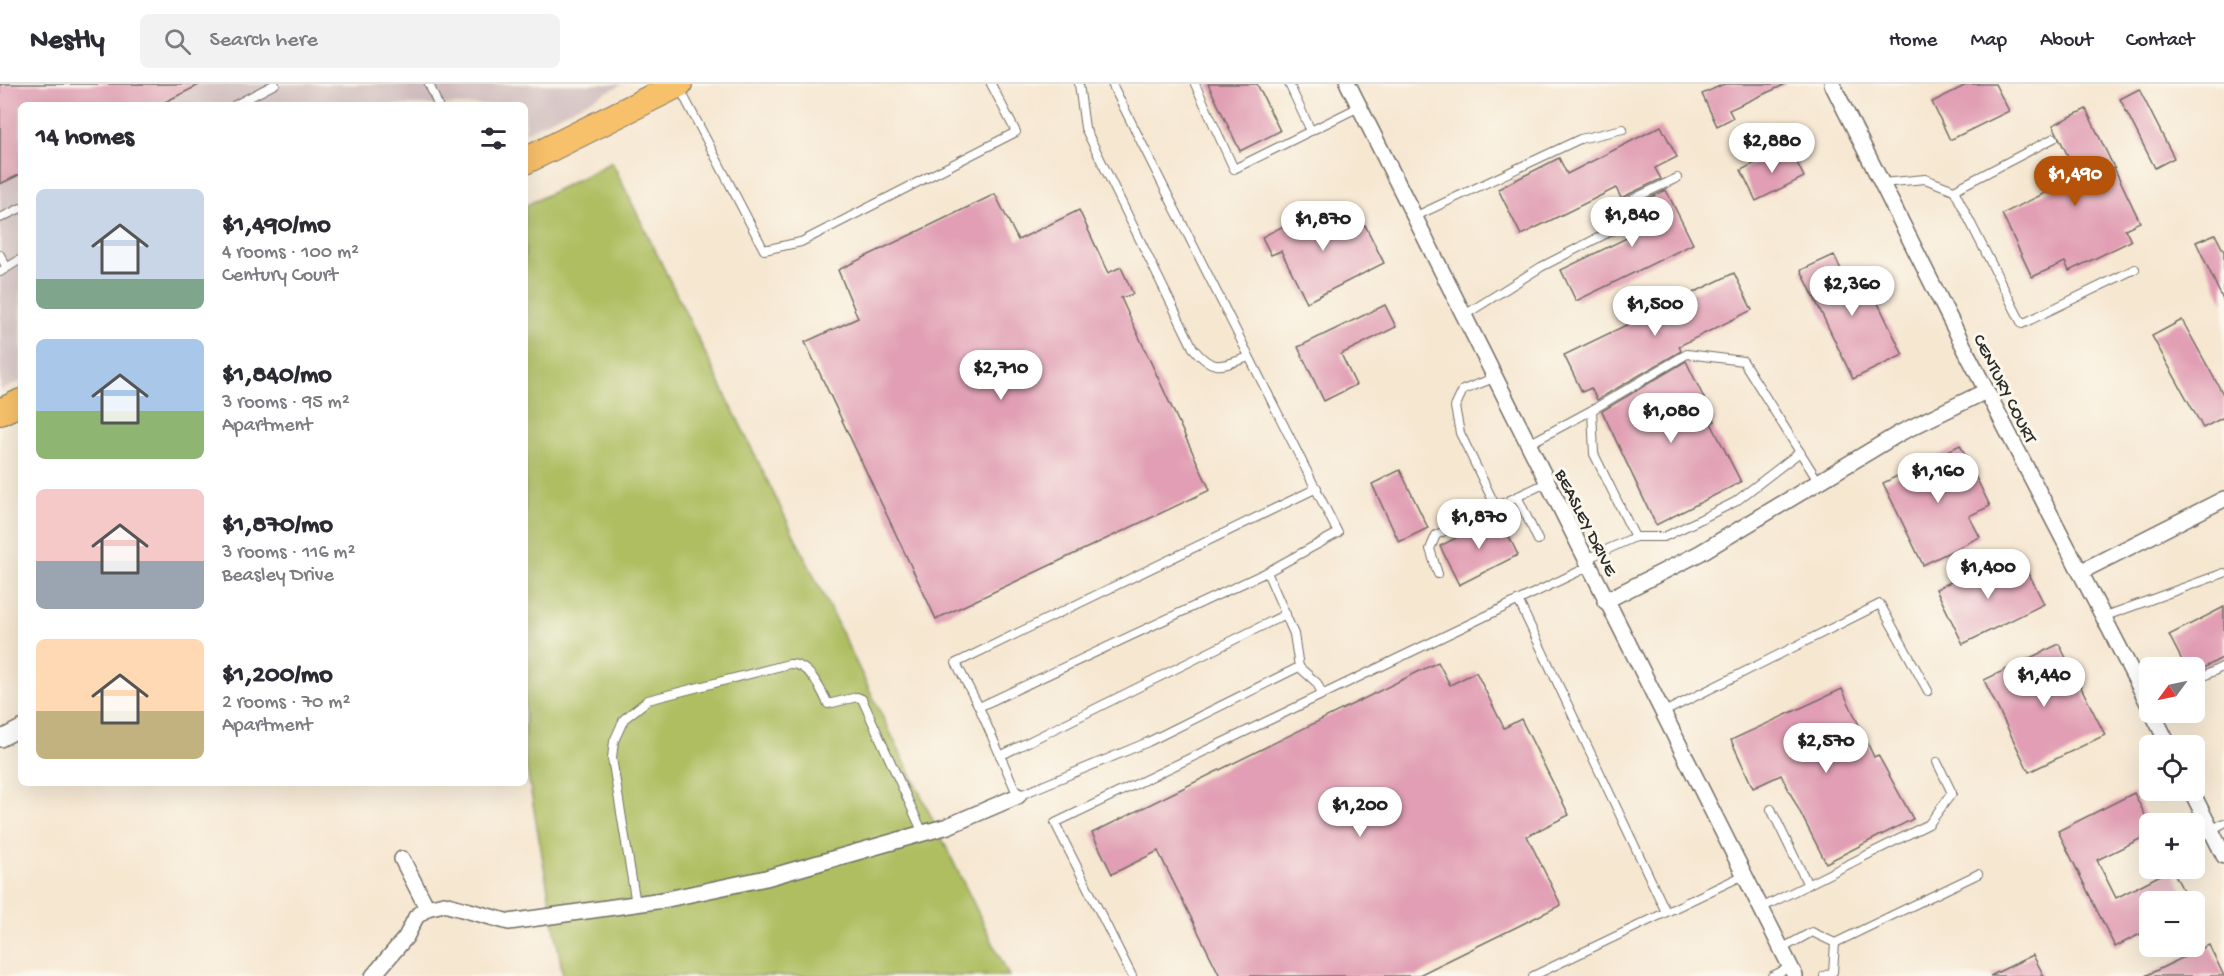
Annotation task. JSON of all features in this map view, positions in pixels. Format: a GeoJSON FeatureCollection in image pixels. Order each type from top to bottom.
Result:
{"type":"FeatureCollection","features":[{"type":"Feature","properties":{"kind":"main road"},"geometry":{"type":"LineString","coordinates":[[528,159],[678,84]]}},
{"type":"Feature","properties":{"kind":"main road"},"geometry":{"type":"LineString","coordinates":[[0,412],[18,403]]}},
{"type":"Feature","properties":{"kind":"street","name":"BEASLEY DRIVE"},"geometry":{"type":"LineString","coordinates":[[1347,84],[1793,972]]}},
{"type":"Feature","properties":{"kind":"street","name":"CENTURY COURT"},"geometry":{"type":"LineString","coordinates":[[1832,84],[1986,391],[2139,686]]}},
{"type":"Feature","properties":{"kind":"street"},"geometry":{"type":"LineString","coordinates":[[1605,601],[1700,553],[1900,433],[1986,391]]}},
{"type":"Feature","properties":{"kind":"street"},"geometry":{"type":"LineString","coordinates":[[2080,572],[2224,499]]}},
{"type":"Feature","properties":{"kind":"street"},"geometry":{"type":"LineString","coordinates":[[0,739],[18,730]]}},
{"type":"Feature","properties":{"kind":"street"},"geometry":{"type":"LineString","coordinates":[[373,976],[406,937],[416,917],[427,908],[444,904],[509,922],[636,904],[766,878],[948,826],[1018,796]]}},
{"type":"Feature","properties":{"kind":"street"},"geometry":{"type":"LineString","coordinates":[[2199,801],[2218,826],[2224,855]]}},
{"type":"Feature","properties":{"kind":"street"},"geometry":{"type":"LineString","coordinates":[[402,860],[427,908]]}},
{"type":"Feature","properties":{"kind":"lane"},"geometry":{"type":"LineString","coordinates":[[242,102],[275,84]]}},
{"type":"Feature","properties":{"kind":"lane"},"geometry":{"type":"LineString","coordinates":[[429,84],[437,102]]}},
{"type":"Feature","properties":{"kind":"lane"},"geometry":{"type":"LineString","coordinates":[[678,84],[764,250],[801,242],[1016,132],[991,84]]}},
{"type":"Feature","properties":{"kind":"lane"},"geometry":{"type":"LineString","coordinates":[[1080,84],[1085,128],[1193,348],[1204,362],[1218,367],[1249,357]]}},
{"type":"Feature","properties":{"kind":"lane"},"geometry":{"type":"LineString","coordinates":[[979,707],[1267,572],[1338,533],[1112,84]]}},
{"type":"Feature","properties":{"kind":"lane"},"geometry":{"type":"LineString","coordinates":[[1195,84],[1234,169],[1359,107]]}},
{"type":"Feature","properties":{"kind":"lane"},"geometry":{"type":"LineString","coordinates":[[1289,84],[1311,131]]}},
{"type":"Feature","properties":{"kind":"lane"},"geometry":{"type":"LineString","coordinates":[[1414,217],[1580,140],[1623,129]]}},
{"type":"Feature","properties":{"kind":"lane"},"geometry":{"type":"LineString","coordinates":[[1954,190],[2054,138]]}},
{"type":"Feature","properties":{"kind":"lane"},"geometry":{"type":"LineString","coordinates":[[1463,316],[1541,267],[1623,225],[1614,208],[1677,178]]}},
{"type":"Feature","properties":{"kind":"lane"},"geometry":{"type":"LineString","coordinates":[[1880,183],[1925,179],[1954,190],[2022,324],[2135,268]]}},
{"type":"Feature","properties":{"kind":"lane"},"geometry":{"type":"LineString","coordinates":[[0,218],[18,209]]}},
{"type":"Feature","properties":{"kind":"lane"},"geometry":{"type":"LineString","coordinates":[[0,255],[3,269],[18,261]]}},
{"type":"Feature","properties":{"kind":"lane"},"geometry":{"type":"LineString","coordinates":[[1527,445],[1687,354],[1743,361],[1818,481]]}},
{"type":"Feature","properties":{"kind":"lane"},"geometry":{"type":"LineString","coordinates":[[1494,378],[1463,390],[1455,407],[1460,433],[1496,507]]}},
{"type":"Feature","properties":{"kind":"lane"},"geometry":{"type":"LineString","coordinates":[[1592,410],[1594,454],[1635,537]]}},
{"type":"Feature","properties":{"kind":"lane"},"geometry":{"type":"LineString","coordinates":[[1132,976],[1055,823],[1427,642],[1519,602],[1635,537],[1664,537],[1695,522],[1735,501],[1800,452]]}},
{"type":"Feature","properties":{"kind":"lane"},"geometry":{"type":"LineString","coordinates":[[1438,574],[1430,549],[1436,536],[1546,483]]}},
{"type":"Feature","properties":{"kind":"lane"},"geometry":{"type":"LineString","coordinates":[[1299,667],[1148,742],[1018,796],[979,707],[956,663],[1317,488]]}},
{"type":"Feature","properties":{"kind":"lane"},"geometry":{"type":"LineString","coordinates":[[1518,496],[1538,540]]}},
{"type":"Feature","properties":{"kind":"lane"},"geometry":{"type":"LineString","coordinates":[[1267,572],[1294,634],[1299,667],[1317,683],[1322,694]]}},
{"type":"Feature","properties":{"kind":"lane"},"geometry":{"type":"LineString","coordinates":[[2103,617],[2224,573]]}},
{"type":"Feature","properties":{"kind":"lane"},"geometry":{"type":"LineString","coordinates":[[1519,602],[1666,912]]}},
{"type":"Feature","properties":{"kind":"lane"},"geometry":{"type":"LineString","coordinates":[[1662,713],[1880,604],[1928,691]]}},
{"type":"Feature","properties":{"kind":"lane"},"geometry":{"type":"LineString","coordinates":[[1000,756],[1286,615]]}},
{"type":"Feature","properties":{"kind":"lane"},"geometry":{"type":"LineString","coordinates":[[636,904],[612,758],[614,741],[624,719],[648,700],[659,697],[797,664],[804,668],[822,690],[828,704],[857,697],[862,699],[923,833]]}},
{"type":"Feature","properties":{"kind":"lane"},"geometry":{"type":"LineString","coordinates":[[2205,676],[2224,666]]}},
{"type":"Feature","properties":{"kind":"lane"},"geometry":{"type":"LineString","coordinates":[[1761,908],[1929,824],[1952,793],[1937,762]]}},
{"type":"Feature","properties":{"kind":"lane"},"geometry":{"type":"LineString","coordinates":[[1771,809],[1808,885]]}},
{"type":"Feature","properties":{"kind":"lane"},"geometry":{"type":"LineString","coordinates":[[1835,943],[1978,874]]}},
{"type":"Feature","properties":{"kind":"lane"},"geometry":{"type":"LineString","coordinates":[[1533,976],[1744,875]]}},
{"type":"Feature","properties":{"kind":"lane"},"geometry":{"type":"LineString","coordinates":[[1781,949],[1812,932],[1835,943]]}},
{"type":"Feature","properties":{"kind":"lane"},"geometry":{"type":"LineString","coordinates":[[1824,976],[1833,972],[1835,943]]}},
{"type":"Feature","properties":{"kind":"lane"},"geometry":{"type":"LineString","coordinates":[[1772,976],[1793,972]]}},
{"type":"Feature","properties":{"kind":"shaded area"},"geometry":{"type":"Polygon","coordinates":[[[0,84],[623,84],[528,131],[528,102],[18,102],[18,382],[0,391],[0,84]]]}},
{"type":"Feature","properties":{"kind":"green space"},"geometry":{"type":"Polygon","coordinates":[[[612,162],[1009,976],[563,976],[528,775],[528,204],[612,162]]]}},
{"type":"Feature","properties":{"kind":"building"},"geometry":{"type":"Polygon","coordinates":[[[0,84],[201,84],[165,102],[18,102],[18,175],[0,184],[0,84]]]}},
{"type":"Feature","properties":{"kind":"building"},"geometry":{"type":"Polygon","coordinates":[[[1208,84],[1257,84],[1280,131],[1240,151],[1208,84]]]}},
{"type":"Feature","properties":{"kind":"building"},"geometry":{"type":"Polygon","coordinates":[[[1724,84],[1786,84],[1729,110],[1733,118],[1717,126],[1702,94],[1724,84]]]}},
{"type":"Feature","properties":{"kind":"building"},"geometry":{"type":"Polygon","coordinates":[[[1968,84],[1995,84],[2009,111],[1950,140],[1932,102],[1968,84]]]}},
{"type":"Feature","properties":{"kind":"building"},"geometry":{"type":"Polygon","coordinates":[[[2139,89],[2174,158],[2155,168],[2120,99],[2139,89]]]}},
{"type":"Feature","properties":{"kind":"building"},"geometry":{"type":"Polygon","coordinates":[[[2086,109],[2140,222],[2125,229],[2131,241],[2069,271],[2065,262],[2032,277],[2002,214],[2078,177],[2053,125],[2086,109]]]}},
{"type":"Feature","properties":{"kind":"building"},"geometry":{"type":"Polygon","coordinates":[[[1661,126],[1677,157],[1655,168],[1661,179],[1621,198],[1616,188],[1521,235],[1498,189],[1559,158],[1567,174],[1661,126]]]}},
{"type":"Feature","properties":{"kind":"building"},"geometry":{"type":"Polygon","coordinates":[[[1789,146],[1804,177],[1756,201],[1741,170],[1789,146]]]}},
{"type":"Feature","properties":{"kind":"building"},"geometry":{"type":"Polygon","coordinates":[[[1666,190],[1693,244],[1576,301],[1561,270],[1637,233],[1626,209],[1666,190]]]}},
{"type":"Feature","properties":{"kind":"building"},"geometry":{"type":"Polygon","coordinates":[[[995,194],[1018,240],[1079,210],[1108,273],[1121,267],[1133,294],[1121,298],[1210,490],[936,619],[805,342],[858,318],[838,270],[995,194]]]}},
{"type":"Feature","properties":{"kind":"building"},"geometry":{"type":"Polygon","coordinates":[[[1326,204],[1343,237],[1365,225],[1384,263],[1307,302],[1281,251],[1271,255],[1262,237],[1326,204]]]}},
{"type":"Feature","properties":{"kind":"building"},"geometry":{"type":"Polygon","coordinates":[[[2215,234],[2224,252],[2224,302],[2196,242],[2215,234]]]}},
{"type":"Feature","properties":{"kind":"building"},"geometry":{"type":"Polygon","coordinates":[[[1834,255],[1846,280],[1863,272],[1903,355],[1853,379],[1801,270],[1834,255]]]}},
{"type":"Feature","properties":{"kind":"building"},"geometry":{"type":"Polygon","coordinates":[[[1734,273],[1752,310],[1679,346],[1681,351],[1597,400],[1591,388],[1582,392],[1564,355],[1734,273]]]}},
{"type":"Feature","properties":{"kind":"building"},"geometry":{"type":"Polygon","coordinates":[[[1385,305],[1396,327],[1341,354],[1356,385],[1324,401],[1298,347],[1385,305]]]}},
{"type":"Feature","properties":{"kind":"building"},"geometry":{"type":"Polygon","coordinates":[[[2182,320],[2224,396],[2224,417],[2203,428],[2152,336],[2182,320]]]}},
{"type":"Feature","properties":{"kind":"building"},"geometry":{"type":"Polygon","coordinates":[[[1686,361],[1715,421],[1711,423],[1741,482],[1656,525],[1602,411],[1686,361]]]}},
{"type":"Feature","properties":{"kind":"building"},"geometry":{"type":"Polygon","coordinates":[[[1960,445],[1990,506],[1969,516],[1980,537],[1923,565],[1883,483],[1960,445]]]}},
{"type":"Feature","properties":{"kind":"building"},"geometry":{"type":"Polygon","coordinates":[[[1400,470],[1428,528],[1399,542],[1372,484],[1400,470]]]}},
{"type":"Feature","properties":{"kind":"building"},"geometry":{"type":"Polygon","coordinates":[[[1499,516],[1518,555],[1459,585],[1440,546],[1499,516]]]}},
{"type":"Feature","properties":{"kind":"building"},"geometry":{"type":"Polygon","coordinates":[[[1994,561],[2001,576],[2024,564],[2044,604],[1963,644],[1936,589],[1994,561]]]}},
{"type":"Feature","properties":{"kind":"building"},"geometry":{"type":"Polygon","coordinates":[[[2224,607],[2224,657],[2205,667],[2205,657],[2180,657],[2169,635],[2224,607]]]}},
{"type":"Feature","properties":{"kind":"building"},"geometry":{"type":"Polygon","coordinates":[[[2059,644],[2105,735],[2029,772],[1984,680],[2059,644]]]}},
{"type":"Feature","properties":{"kind":"building"},"geometry":{"type":"Polygon","coordinates":[[[1438,662],[1450,685],[1476,672],[1504,728],[1521,719],[1569,815],[1527,836],[1561,905],[1417,976],[1220,976],[1158,851],[1112,874],[1092,833],[1438,662]]]}},
{"type":"Feature","properties":{"kind":"building"},"geometry":{"type":"Polygon","coordinates":[[[1842,689],[1874,757],[1878,755],[1913,819],[1826,863],[1781,775],[1753,788],[1731,740],[1842,689]]]}},
{"type":"Feature","properties":{"kind":"building"},"geometry":{"type":"Polygon","coordinates":[[[2134,793],[2144,813],[2139,813],[2139,839],[2097,860],[2116,898],[2153,879],[2177,879],[2183,891],[2139,891],[2139,935],[2115,947],[2058,831],[2134,793]]]}},
{"type":"Feature","properties":{"kind":"building"},"geometry":{"type":"Polygon","coordinates":[[[2209,945],[2224,976],[2145,976],[2184,957],[2205,957],[2205,947],[2209,945]]]}},
{"type":"Feature","properties":{"kind":"building"},"geometry":{"type":"Polygon","coordinates":[[[2033,955],[2044,976],[1990,976],[2033,955]]]}}]}
